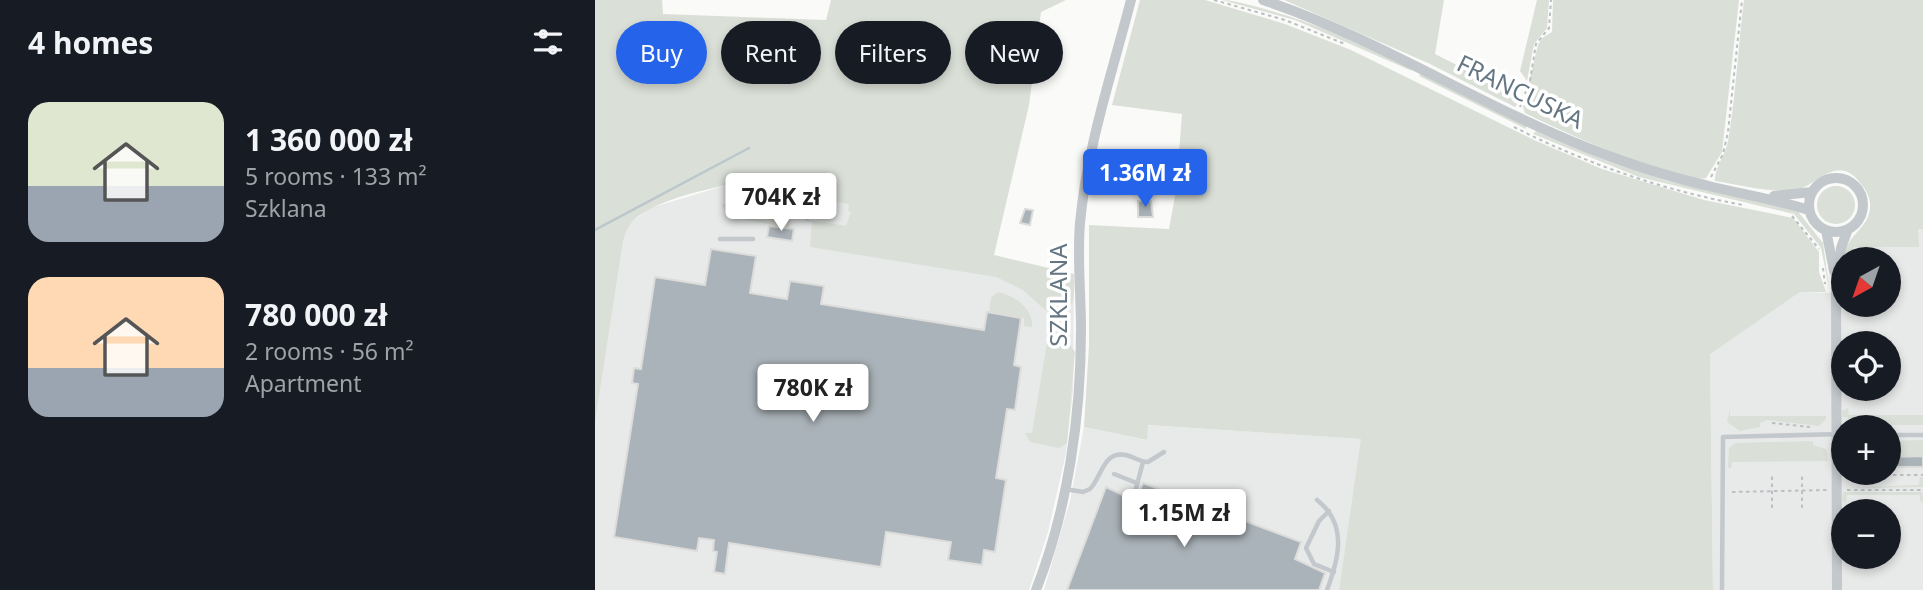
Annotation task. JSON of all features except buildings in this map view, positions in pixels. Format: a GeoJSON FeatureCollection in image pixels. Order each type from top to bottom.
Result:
{"type":"FeatureCollection","features":[{"type":"Feature","properties":{"kind":"street","name":"SZKLANA"},"geometry":{"type":"LineString","coordinates":[[1036,590],[1065,489],[1079,391],[1081,328],[1078,251],[1083,194],[1131,0]]}},
{"type":"Feature","properties":{"kind":"street","name":"FRANCUSKA"},"geometry":{"type":"LineString","coordinates":[[1263,0],[1337,28],[1534,123],[1627,163],[1708,186],[1767,196],[1809,210]]}},
{"type":"Feature","properties":{"kind":"street"},"geometry":{"type":"LineString","coordinates":[[1841,247],[1849,229],[1861,216],[1863,207],[1858,189],[1843,178],[1817,184],[1812,192],[1809,210],[1812,218],[1826,230],[1849,229]]}},
{"type":"Feature","properties":{"kind":"street","name":"FRANCUSKA"},"geometry":{"type":"LineString","coordinates":[[1767,196],[1812,192]]}},
{"type":"Feature","properties":{"kind":"street"},"geometry":{"type":"LineString","coordinates":[[1826,230],[1831,284]]}},
{"type":"Feature","properties":{"kind":"street"},"geometry":{"type":"LineString","coordinates":[[1833,317],[1839,415]]}},
{"type":"Feature","properties":{"kind":"street"},"geometry":{"type":"LineString","coordinates":[[1837,485],[1837,590]]}},
{"type":"Feature","properties":{"kind":"lane"},"geometry":{"type":"LineString","coordinates":[[1414,76],[1419,66]]}},
{"type":"Feature","properties":{"kind":"lane"},"geometry":{"type":"LineString","coordinates":[[1529,134],[1534,123]]}},
{"type":"Feature","properties":{"kind":"lane"},"geometry":{"type":"LineString","coordinates":[[720,239],[753,239]]}},
{"type":"Feature","properties":{"kind":"lane"},"geometry":{"type":"LineString","coordinates":[[1722,590],[1723,437],[1831,434]]}},
{"type":"Feature","properties":{"kind":"lane"},"geometry":{"type":"LineString","coordinates":[[1901,435],[1923,435]]}},
{"type":"Feature","properties":{"kind":"lane"},"geometry":{"type":"LineString","coordinates":[[1065,489],[1083,492],[1090,489],[1112,456],[1124,455],[1143,462],[1164,452]]}},
{"type":"Feature","properties":{"kind":"lane"},"geometry":{"type":"LineString","coordinates":[[1134,496],[1143,462]]}},
{"type":"Feature","properties":{"kind":"lane"},"geometry":{"type":"LineString","coordinates":[[1114,474],[1137,482]]}},
{"type":"Feature","properties":{"kind":"lane"},"geometry":{"type":"LineString","coordinates":[[1317,500],[1329,511],[1338,527],[1339,541],[1334,572],[1327,590]]}},
{"type":"Feature","properties":{"kind":"lane"},"geometry":{"type":"LineString","coordinates":[[1329,511],[1314,527],[1306,548],[1314,564],[1334,572]]}},
{"type":"Feature","properties":{"kind":"path"},"geometry":{"type":"LineString","coordinates":[[1214,0],[1285,20],[1352,47]]}},
{"type":"Feature","properties":{"kind":"path"},"geometry":{"type":"LineString","coordinates":[[1517,115],[1530,81],[1536,44],[1549,28],[1551,0]]}},
{"type":"Feature","properties":{"kind":"path"},"geometry":{"type":"LineString","coordinates":[[1708,186],[1724,154],[1742,0]]}},
{"type":"Feature","properties":{"kind":"path"},"geometry":{"type":"LineString","coordinates":[[1506,123],[1583,159],[1645,181],[1748,206]]}},
{"type":"Feature","properties":{"kind":"path"},"geometry":{"type":"LineString","coordinates":[[1787,213],[1796,218],[1821,253]]}},
{"type":"Feature","properties":{"kind":"path"},"geometry":{"type":"LineString","coordinates":[[1822,265],[1831,284]]}},
{"type":"Feature","properties":{"kind":"path"},"geometry":{"type":"LineString","coordinates":[[1772,423],[1817,428]]}},
{"type":"Feature","properties":{"kind":"path"},"geometry":{"type":"LineString","coordinates":[[1802,473],[1802,508]]}},
{"type":"Feature","properties":{"kind":"path"},"geometry":{"type":"LineString","coordinates":[[1772,474],[1772,508]]}},
{"type":"Feature","properties":{"kind":"path"},"geometry":{"type":"LineString","coordinates":[[1901,475],[1923,475]]}},
{"type":"Feature","properties":{"kind":"path"},"geometry":{"type":"LineString","coordinates":[[1721,492],[1923,490]]}},
{"type":"Feature","properties":{"kind":"shaded area"},"geometry":{"type":"Polygon","coordinates":[[[595,0],[662,0],[663,14],[826,20],[831,0],[1066,0],[1041,12],[1040,21],[965,21],[965,84],[1032,84],[994,255],[1074,274],[1072,303],[1065,312],[1060,316],[1061,305],[1050,303],[1048,310],[1044,309],[1023,290],[996,277],[810,247],[812,222],[805,221],[807,213],[810,213],[809,220],[846,226],[851,212],[848,211],[849,204],[805,197],[799,205],[792,204],[789,228],[731,217],[722,205],[751,189],[783,182],[784,176],[704,190],[681,196],[644,212],[627,229],[595,423],[595,0]]]}},
{"type":"Feature","properties":{"kind":"shaded area"},"geometry":{"type":"Polygon","coordinates":[[[1140,0],[1205,0],[1285,24],[1351,50],[1534,140],[1602,169],[1704,200],[1793,218],[1819,252],[1819,272],[1826,292],[1800,292],[1710,354],[1713,590],[1339,590],[1361,439],[1148,425],[1147,440],[1084,427],[1089,345],[1089,225],[1169,229],[1176,191],[1182,114],[1112,105],[1140,0]]]}},
{"type":"Feature","properties":{"kind":"shaded area"},"geometry":{"type":"Polygon","coordinates":[[[1222,0],[1262,8],[1323,28],[1380,51],[1412,71],[1295,20],[1222,0]]]}},
{"type":"Feature","properties":{"kind":"shaded area"},"geometry":{"type":"Polygon","coordinates":[[[1284,0],[1444,0],[1435,54],[1522,98],[1515,107],[1428,63],[1284,0]]]}},
{"type":"Feature","properties":{"kind":"shaded area"},"geometry":{"type":"Polygon","coordinates":[[[1537,0],[1549,0],[1547,28],[1534,44],[1527,81],[1520,71],[1537,0]]]}},
{"type":"Feature","properties":{"kind":"shaded area"},"geometry":{"type":"Polygon","coordinates":[[[1553,0],[1739,0],[1722,152],[1706,178],[1691,178],[1644,164],[1525,113],[1523,107],[1538,45],[1542,38],[1552,32],[1553,0]]]}},
{"type":"Feature","properties":{"kind":"shaded area"},"geometry":{"type":"Polygon","coordinates":[[[1744,0],[1923,0],[1923,229],[1918,229],[1919,247],[1847,247],[1865,222],[1870,205],[1863,187],[1844,171],[1827,174],[1803,188],[1785,191],[1715,181],[1728,141],[1744,0]]]}},
{"type":"Feature","properties":{"kind":"shaded area"},"geometry":{"type":"Polygon","coordinates":[[[1421,73],[1526,125],[1526,129],[1419,76],[1421,73]]]}},
{"type":"Feature","properties":{"kind":"shaded area"},"geometry":{"type":"Polygon","coordinates":[[[1536,131],[1607,161],[1667,181],[1796,209],[1823,243],[1829,287],[1821,248],[1794,214],[1639,177],[1533,134],[1536,131]]]}},
{"type":"Feature","properties":{"kind":"shaded area"},"geometry":{"type":"Polygon","coordinates":[[[870,140],[872,233],[1074,274],[1073,390],[1066,453],[1048,532],[1029,590],[595,590],[595,423],[623,242],[629,224],[650,208],[737,182],[758,182],[870,140]]]}},
{"type":"Feature","properties":{"kind":"shaded area"},"geometry":{"type":"Polygon","coordinates":[[[1836,186],[1850,191],[1855,205],[1850,219],[1836,224],[1822,219],[1817,205],[1822,191],[1836,186]]]}},
{"type":"Feature","properties":{"kind":"shaded area"},"geometry":{"type":"Polygon","coordinates":[[[1923,229],[1923,590],[1713,590],[1710,353],[1800,292],[1831,293],[1831,317],[1901,317],[1901,247],[1849,247],[1857,232],[1923,229]]]}},
{"type":"Feature","properties":{"kind":"shaded area"},"geometry":{"type":"Polygon","coordinates":[[[998,292],[1022,304],[1030,314],[1032,327],[1024,326],[1024,318],[989,312],[991,298],[998,292]]]}},
{"type":"Feature","properties":{"kind":"shaded area"},"geometry":{"type":"Polygon","coordinates":[[[1049,331],[1066,339],[1075,352],[1067,443],[1059,448],[1030,442],[1025,433],[1032,433],[1049,331]]]}},
{"type":"Feature","properties":{"kind":"shaded area"},"geometry":{"type":"Polygon","coordinates":[[[1848,408],[1849,415],[1842,415],[1842,411],[1848,408]]]}},
{"type":"Feature","properties":{"kind":"shaded area"},"geometry":{"type":"Polygon","coordinates":[[[1730,409],[1730,416],[1826,416],[1826,419],[1819,426],[1767,420],[1760,423],[1760,427],[1740,431],[1727,422],[1730,409]]]}},
{"type":"Feature","properties":{"kind":"shaded area"},"geometry":{"type":"Polygon","coordinates":[[[1901,415],[1923,415],[1923,425],[1901,425],[1901,415]]]}},
{"type":"Feature","properties":{"kind":"shaded area"},"geometry":{"type":"Polygon","coordinates":[[[1147,425],[1362,439],[1339,590],[1044,590],[1070,501],[1084,427],[1146,440],[1147,425]]]}},
{"type":"Feature","properties":{"kind":"shaded area"},"geometry":{"type":"Polygon","coordinates":[[[1923,440],[1923,455],[1901,456],[1901,441],[1923,440]]]}},
{"type":"Feature","properties":{"kind":"shaded area"},"geometry":{"type":"Polygon","coordinates":[[[1813,441],[1813,445],[1826,449],[1828,461],[1732,462],[1731,469],[1728,467],[1729,448],[1736,443],[1813,441]]]}},
{"type":"Feature","properties":{"kind":"shaded area"},"geometry":{"type":"Polygon","coordinates":[[[1920,477],[1923,477],[1923,487],[1846,488],[1919,485],[1920,477]]]}},
{"type":"Feature","properties":{"kind":"shaded area"},"geometry":{"type":"Polygon","coordinates":[[[1843,492],[1922,492],[1923,501],[1920,502],[1920,495],[1847,495],[1846,499],[1842,499],[1843,492]]]}},
{"type":"Feature","properties":{"kind":"waterway"},"geometry":{"type":"LineString","coordinates":[[595,230],[749,148]]}}]}
